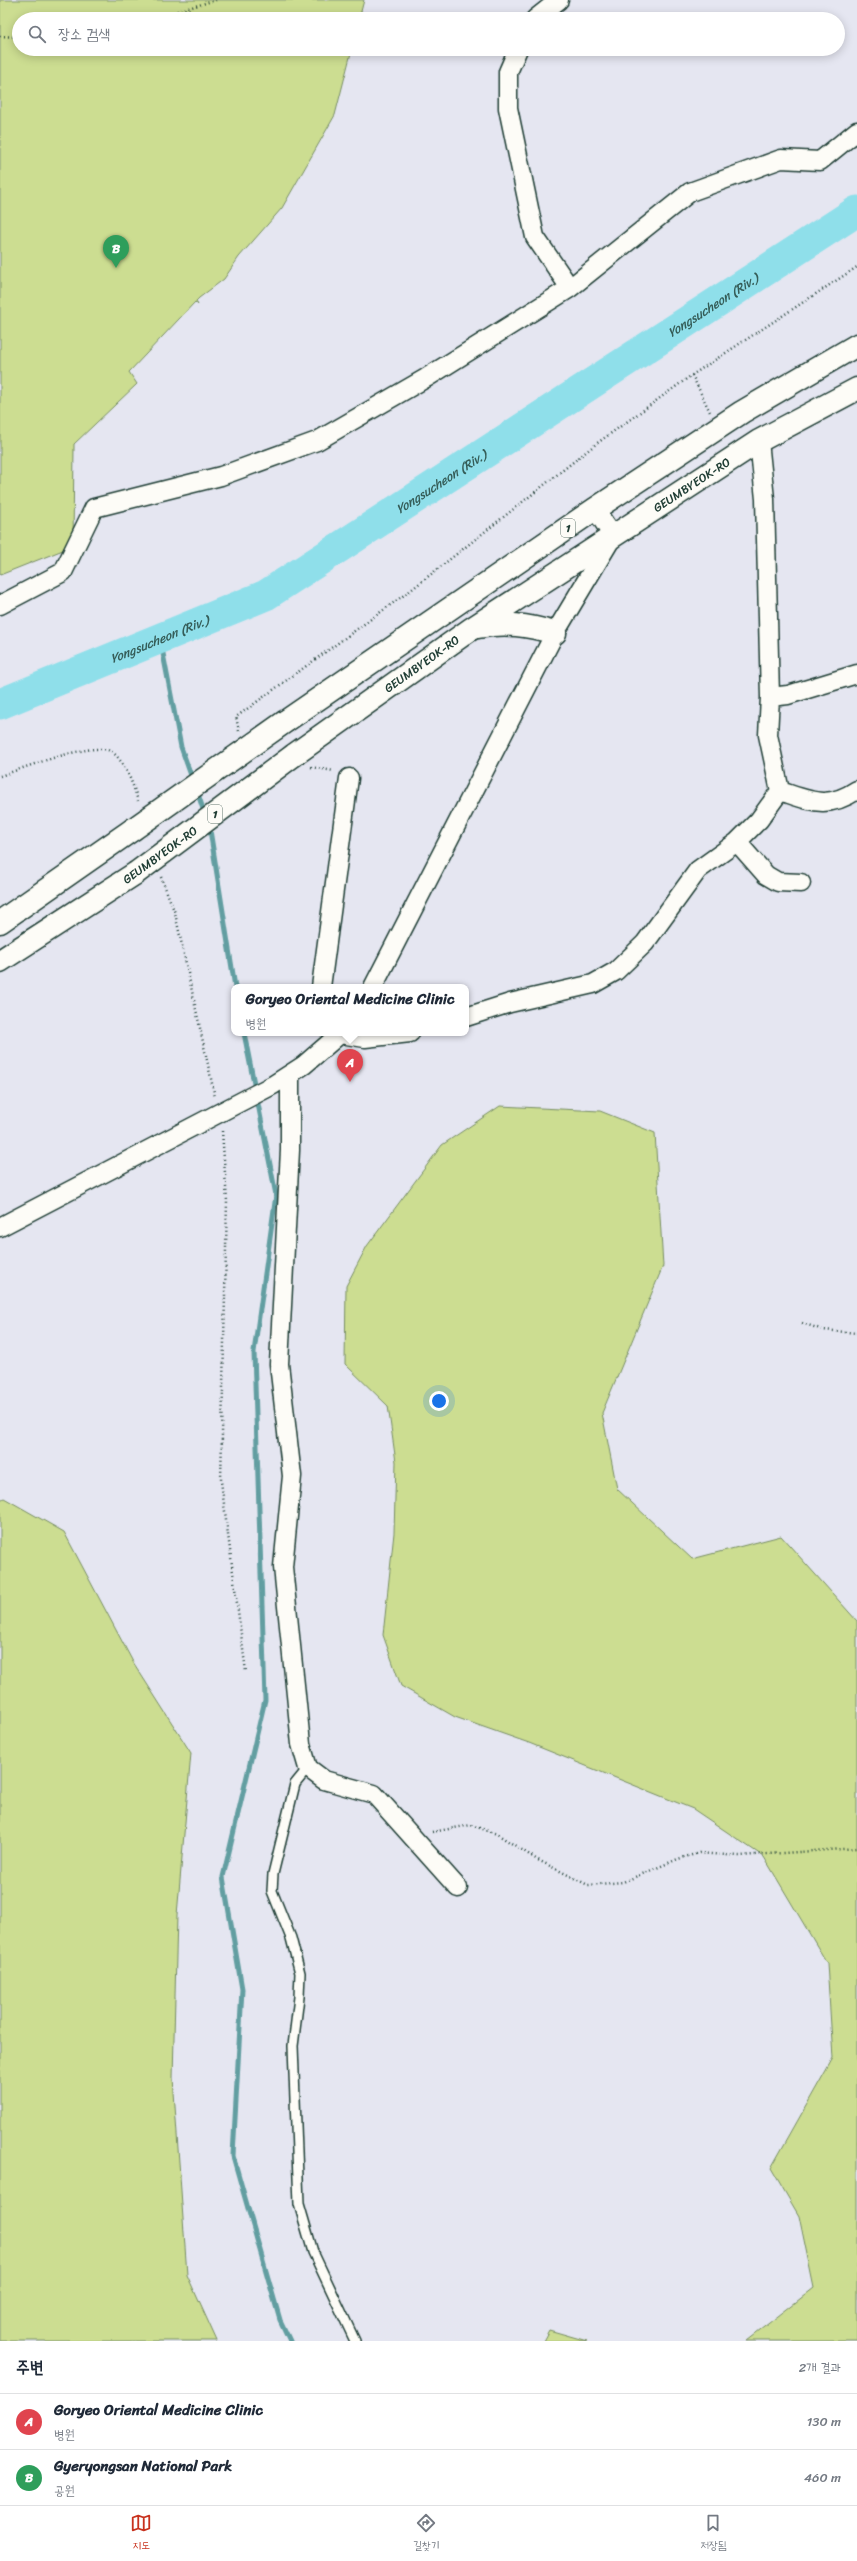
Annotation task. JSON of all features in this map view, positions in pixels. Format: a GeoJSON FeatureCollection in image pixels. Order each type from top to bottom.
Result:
{"type":"FeatureCollection","features":[{"type":"Feature","properties":{"kind":"highway","name":"1"},"geometry":{"type":"LineString","coordinates":[[0,922],[286,721],[595,509],[742,412],[857,345]]}},
{"type":"Feature","properties":{"kind":"highway","name":"GEUMBYEOK-RO"},"geometry":{"type":"LineString","coordinates":[[0,961],[136,873],[301,761],[471,629],[759,441],[857,389]]}},
{"type":"Feature","properties":{"kind":"highway"},"geometry":{"type":"LineString","coordinates":[[471,629],[500,623],[529,625],[555,633]]}},
{"type":"Feature","properties":{"kind":"street"},"geometry":{"type":"LineString","coordinates":[[544,12],[559,0]]}},
{"type":"Feature","properties":{"kind":"street"},"geometry":{"type":"LineString","coordinates":[[515,56],[508,72],[508,108],[535,237],[570,288]]}},
{"type":"Feature","properties":{"kind":"street"},"geometry":{"type":"LineString","coordinates":[[0,605],[63,572],[94,508],[221,476],[317,441],[426,378],[570,288],[690,192],[781,159],[820,162],[857,131]]}},
{"type":"Feature","properties":{"kind":"street"},"geometry":{"type":"LineString","coordinates":[[469,1016],[510,1003],[593,984],[616,971],[645,943],[698,870],[737,842],[759,820],[780,791],[768,735],[770,697],[765,499],[759,441]]}},
{"type":"Feature","properties":{"kind":"street"},"geometry":{"type":"LineString","coordinates":[[375,984],[555,633],[613,536],[595,509]]}},
{"type":"Feature","properties":{"kind":"street"},"geometry":{"type":"LineString","coordinates":[[770,697],[788,695],[857,674]]}},
{"type":"Feature","properties":{"kind":"street"},"geometry":{"type":"LineString","coordinates":[[321,984],[349,778]]}},
{"type":"Feature","properties":{"kind":"street"},"geometry":{"type":"LineString","coordinates":[[780,791],[809,801],[829,804],[857,790]]}},
{"type":"Feature","properties":{"kind":"street"},"geometry":{"type":"LineString","coordinates":[[737,842],[766,875],[778,882],[801,883]]}},
{"type":"Feature","properties":{"kind":"street"},"geometry":{"type":"LineString","coordinates":[[0,1227],[273,1085],[290,1074],[324,1040],[335,1036]]}},
{"type":"Feature","properties":{"kind":"street"},"geometry":{"type":"LineString","coordinates":[[352,1036],[365,1038],[383,1036]]}},
{"type":"Feature","properties":{"kind":"street"},"geometry":{"type":"LineString","coordinates":[[290,1074],[290,1150],[279,1364],[292,1476],[283,1567],[302,1744],[308,1768],[324,1780],[374,1794],[458,1888]]}},
{"type":"Feature","properties":{"kind":"lane"},"geometry":{"type":"LineString","coordinates":[[308,1768],[295,1784],[272,1874],[272,1891],[291,1938],[300,1973],[299,1997],[293,2046],[299,2204],[313,2252],[355,2341]]}},
{"type":"Feature","properties":{"kind":"path"},"geometry":{"type":"LineString","coordinates":[[174,12],[216,0]]}},
{"type":"Feature","properties":{"kind":"path"},"geometry":{"type":"LineString","coordinates":[[0,36],[12,37]]}},
{"type":"Feature","properties":{"kind":"path"},"geometry":{"type":"LineString","coordinates":[[240,735],[236,717],[246,709],[332,649],[596,444],[692,375],[857,267]]}},
{"type":"Feature","properties":{"kind":"path"},"geometry":{"type":"LineString","coordinates":[[692,375],[712,416]]}},
{"type":"Feature","properties":{"kind":"path"},"geometry":{"type":"LineString","coordinates":[[0,776],[67,754],[95,749],[106,749],[112,752],[132,780],[139,802]]}},
{"type":"Feature","properties":{"kind":"path"},"geometry":{"type":"LineString","coordinates":[[301,761],[338,772],[349,778]]}},
{"type":"Feature","properties":{"kind":"path"},"geometry":{"type":"LineString","coordinates":[[160,876],[175,913],[223,1111],[227,1201],[221,1481],[246,1672]]}},
{"type":"Feature","properties":{"kind":"path"},"geometry":{"type":"LineString","coordinates":[[802,1323],[823,1330],[857,1333]]}},
{"type":"Feature","properties":{"kind":"path"},"geometry":{"type":"LineString","coordinates":[[414,1838],[471,1825],[497,1834],[536,1859],[588,1885],[622,1882],[678,1859],[699,1853],[739,1856],[857,1848]]}},
{"type":"Feature","properties":{"kind":"green space"},"geometry":{"type":"Polygon","coordinates":[[[0,0],[364,0],[361,12],[12,12],[12,56],[350,56],[335,115],[282,208],[239,257],[224,279],[199,298],[196,301],[198,305],[195,302],[129,372],[137,384],[74,444],[73,546],[0,575],[0,0]]]}},
{"type":"Feature","properties":{"kind":"green space"},"geometry":{"type":"Polygon","coordinates":[[[500,1106],[600,1111],[655,1133],[663,1266],[602,1413],[617,1489],[692,1559],[781,1536],[857,1621],[857,2341],[746,2341],[814,2288],[799,2216],[771,2168],[833,2058],[827,1963],[764,1857],[693,1809],[529,1743],[455,1717],[401,1686],[383,1635],[394,1533],[396,1462],[388,1406],[345,1364],[346,1286],[367,1246],[442,1145],[500,1106]]]}},
{"type":"Feature","properties":{"kind":"green space"},"geometry":{"type":"Polygon","coordinates":[[[4,1498],[64,1532],[133,1662],[191,1753],[177,1915],[173,2078],[187,2275],[217,2341],[0,2341],[0,1500],[4,1498]]]}},
{"type":"Feature","properties":{"kind":"green space"},"geometry":{"type":"Polygon","coordinates":[[[549,2330],[587,2341],[543,2341],[549,2330]]]}},
{"type":"Feature","properties":{"kind":"waterway","name":"Yongsucheon (Riv.)"},"geometry":{"type":"LineString","coordinates":[[0,704],[266,595],[857,211]]}},
{"type":"Feature","properties":{"kind":"waterway"},"geometry":{"type":"LineString","coordinates":[[160,638],[181,747],[193,781]]}},
{"type":"Feature","properties":{"kind":"waterway"},"geometry":{"type":"LineString","coordinates":[[197,791],[205,815]]}},
{"type":"Feature","properties":{"kind":"waterway"},"geometry":{"type":"LineString","coordinates":[[209,824],[235,984]]}},
{"type":"Feature","properties":{"kind":"waterway"},"geometry":{"type":"LineString","coordinates":[[245,1036],[276,1195],[254,1352],[265,1700],[223,1877],[242,1989],[233,2156],[280,2320],[290,2341]]}},
{"type":"Feature","properties":{"kind":"place","name":"Gyeryongsan National Park"},"geometry":{"type":"Point","coordinates":[116,268]}},
{"type":"Feature","properties":{"kind":"place","name":"Goryeo Oriental Medicine Clinic"},"geometry":{"type":"Point","coordinates":[350,1082]}}]}
